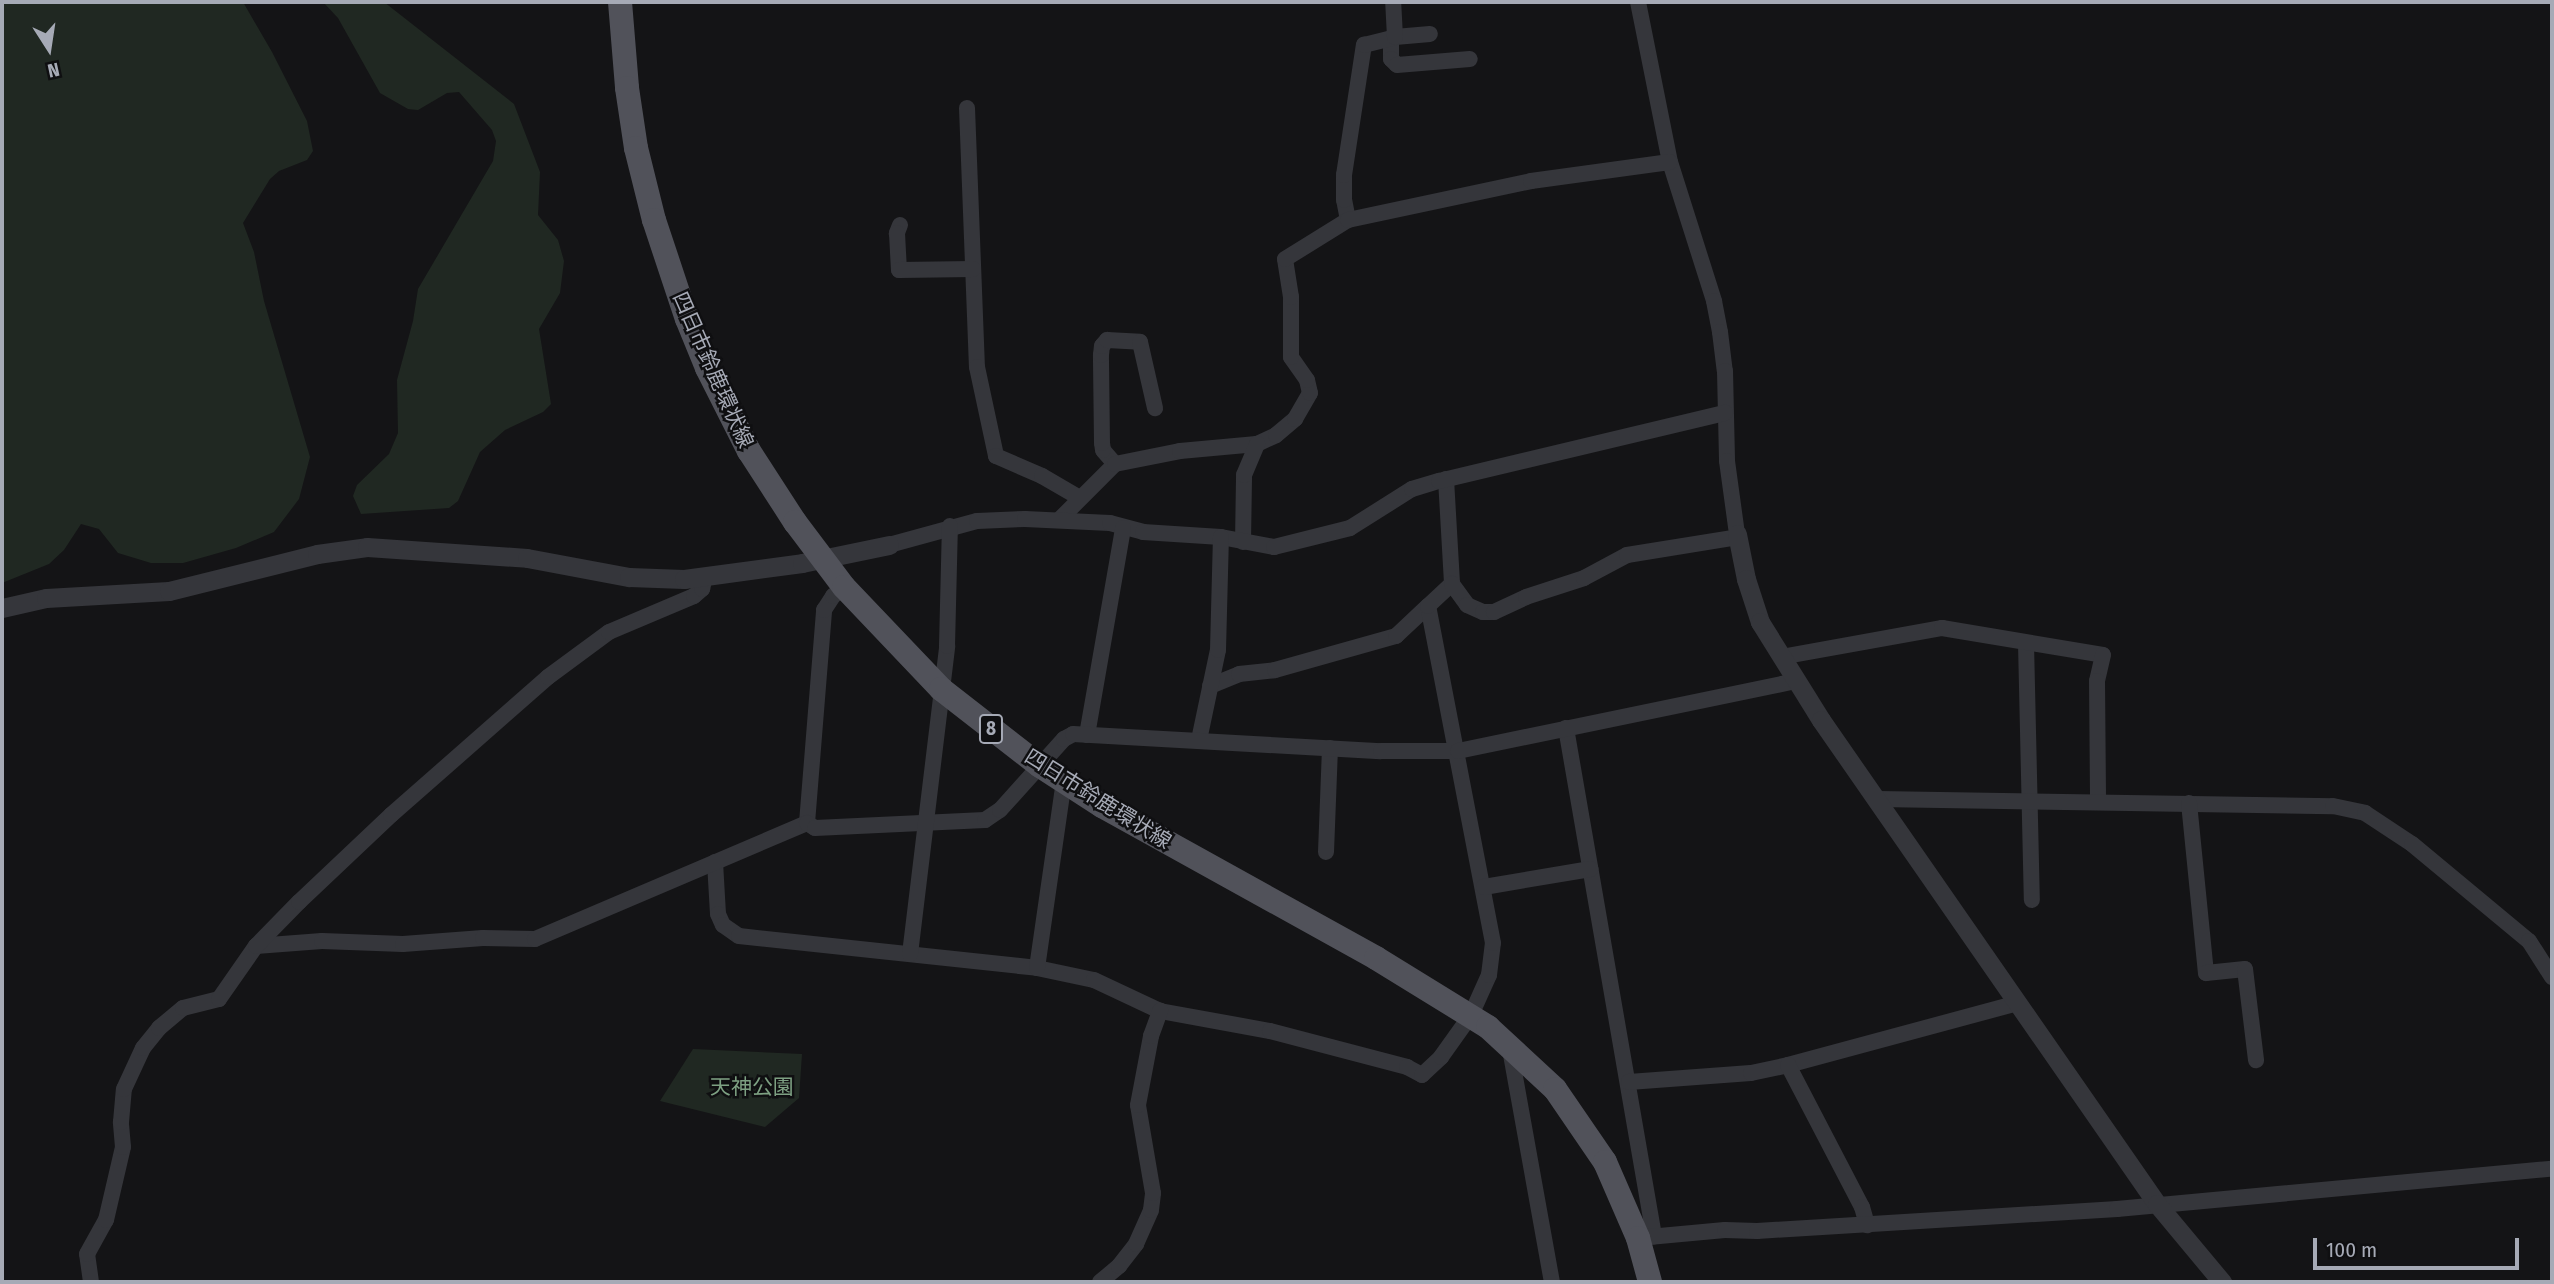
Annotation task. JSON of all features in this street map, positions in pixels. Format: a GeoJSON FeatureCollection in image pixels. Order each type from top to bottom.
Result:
{"type":"FeatureCollection","features":[{"type":"Feature","properties":{"kind":"main road","name":"四日市鈴鹿環状線"},"geometry":{"type":"LineString","coordinates":[[620,2],[624,64],[636,148],[670,275],[707,368],[750,451],[844,587],[941,689],[1040,766],[1471,1015],[1510,1046],[1555,1089],[1605,1162],[1646,1237],[1650,1282]]}},
{"type":"Feature","properties":{"kind":"street"},"geometry":{"type":"LineString","coordinates":[[1394,2],[1391,59],[1397,65],[1470,60]]}},
{"type":"Feature","properties":{"kind":"street"},"geometry":{"type":"LineString","coordinates":[[1637,2],[1670,162],[1714,301],[1725,371],[1730,491],[1756,609],[1796,681],[2018,1003],[2158,1204],[2222,1282]]}},
{"type":"Feature","properties":{"kind":"street"},"geometry":{"type":"LineString","coordinates":[[1348,220],[1344,201],[1345,175],[1364,45],[1393,37],[1430,34]]}},
{"type":"Feature","properties":{"kind":"street"},"geometry":{"type":"LineString","coordinates":[[967,108],[976,367],[996,456],[1042,476],[1080,498]]}},
{"type":"Feature","properties":{"kind":"street"},"geometry":{"type":"LineString","coordinates":[[1059,520],[1115,464],[1180,451],[1256,444],[1276,435],[1295,419],[1310,393],[1307,380],[1291,357],[1291,297],[1285,259],[1348,220],[1531,181],[1670,162]]}},
{"type":"Feature","properties":{"kind":"street"},"geometry":{"type":"LineString","coordinates":[[900,225],[897,233],[899,270],[973,269]]}},
{"type":"Feature","properties":{"kind":"street"},"geometry":{"type":"LineString","coordinates":[[1115,464],[1103,450],[1101,443],[1101,355],[1102,346],[1107,340],[1140,342],[1155,408]]}},
{"type":"Feature","properties":{"kind":"street"},"geometry":{"type":"LineString","coordinates":[[2,608],[46,598],[169,591],[317,554],[367,547],[527,558],[629,577],[705,577],[824,559],[977,521],[1059,520],[1110,523],[1123,528],[1221,537],[1274,547],[1350,527],[1412,489],[1725,413]]}},
{"type":"Feature","properties":{"kind":"street"},"geometry":{"type":"LineString","coordinates":[[1244,542],[1244,475],[1256,444]]}},
{"type":"Feature","properties":{"kind":"street"},"geometry":{"type":"LineString","coordinates":[[1446,479],[1452,584],[1467,605],[1483,612],[1494,612],[1526,597],[1584,578],[1627,555],[1738,536]]}},
{"type":"Feature","properties":{"kind":"street"},"geometry":{"type":"LineString","coordinates":[[910,954],[947,646],[950,526]]}},
{"type":"Feature","properties":{"kind":"street"},"geometry":{"type":"LineString","coordinates":[[1087,735],[1123,528]]}},
{"type":"Feature","properties":{"kind":"street"},"geometry":{"type":"LineString","coordinates":[[1199,740],[1219,650],[1221,537]]}},
{"type":"Feature","properties":{"kind":"street"},"geometry":{"type":"LineString","coordinates":[[90,1282],[87,1254],[106,1220],[123,1147],[121,1103],[136,1061],[159,1028],[183,1008],[219,999],[256,946],[391,815],[548,677],[609,632],[694,596],[702,589],[705,577]]}},
{"type":"Feature","properties":{"kind":"street"},"geometry":{"type":"LineString","coordinates":[[1210,686],[1239,674],[1275,670],[1396,636],[1452,584]]}},
{"type":"Feature","properties":{"kind":"street"},"geometry":{"type":"LineString","coordinates":[[807,824],[824,610],[833,596],[844,587]]}},
{"type":"Feature","properties":{"kind":"street"},"geometry":{"type":"LineString","coordinates":[[715,862],[718,914],[723,925],[739,936],[1037,968],[1094,980],[1160,1011],[1270,1031],[1407,1067],[1422,1075],[1441,1056],[1471,1015],[1489,975],[1493,943],[1428,606]]}},
{"type":"Feature","properties":{"kind":"street"},"geometry":{"type":"LineString","coordinates":[[1781,657],[1942,628],[2103,655],[2097,681],[2098,802]]}},
{"type":"Feature","properties":{"kind":"street"},"geometry":{"type":"LineString","coordinates":[[2026,643],[2032,900]]}},
{"type":"Feature","properties":{"kind":"street"},"geometry":{"type":"LineString","coordinates":[[1219,650],[1239,674]]}},
{"type":"Feature","properties":{"kind":"street"},"geometry":{"type":"LineString","coordinates":[[256,946],[322,941],[403,944],[483,938],[536,939],[807,824],[815,828],[924,824],[992,818],[1063,739],[1073,734],[1330,748],[1458,751],[1796,681]]}},
{"type":"Feature","properties":{"kind":"street"},"geometry":{"type":"LineString","coordinates":[[1566,728],[1629,1082],[1646,1237],[1867,1225],[2158,1204],[2552,1169]]}},
{"type":"Feature","properties":{"kind":"street"},"geometry":{"type":"LineString","coordinates":[[1326,852],[1330,748]]}},
{"type":"Feature","properties":{"kind":"street"},"geometry":{"type":"LineString","coordinates":[[1037,968],[1064,781]]}},
{"type":"Feature","properties":{"kind":"street"},"geometry":{"type":"LineString","coordinates":[[1878,800],[2333,806],[2365,813],[2429,857],[2529,941],[2552,977]]}},
{"type":"Feature","properties":{"kind":"street"},"geometry":{"type":"LineString","coordinates":[[2189,803],[2206,973],[2245,970],[2256,1060]]}},
{"type":"Feature","properties":{"kind":"street"},"geometry":{"type":"LineString","coordinates":[[1484,887],[1590,869]]}},
{"type":"Feature","properties":{"kind":"street"},"geometry":{"type":"LineString","coordinates":[[1629,1082],[1751,1073],[2018,1003]]}},
{"type":"Feature","properties":{"kind":"street"},"geometry":{"type":"LineString","coordinates":[[1100,1282],[1119,1266],[1136,1244],[1151,1210],[1153,1193],[1138,1105],[1150,1035],[1160,1011]]}},
{"type":"Feature","properties":{"kind":"street"},"geometry":{"type":"LineString","coordinates":[[1510,1046],[1552,1282]]}},
{"type":"Feature","properties":{"kind":"street"},"geometry":{"type":"LineString","coordinates":[[1788,1065],[1856,1195],[1867,1225]]}},
{"type":"Feature","properties":{"kind":"green space"},"geometry":{"type":"Polygon","coordinates":[[[2,2],[243,2],[272,52],[307,121],[313,151],[307,160],[279,171],[270,179],[243,223],[254,252],[264,301],[310,457],[299,499],[274,532],[236,548],[183,563],[151,563],[118,553],[99,529],[81,524],[64,550],[49,564],[2,583],[2,2]]]}},
{"type":"Feature","properties":{"kind":"green space"},"geometry":{"type":"Polygon","coordinates":[[[323,2],[384,2],[514,104],[540,172],[538,215],[558,240],[564,261],[560,293],[539,329],[551,404],[543,412],[505,430],[480,452],[458,501],[449,508],[361,514],[353,496],[357,485],[389,454],[398,433],[397,380],[413,321],[418,289],[493,161],[496,141],[492,130],[459,92],[447,93],[418,110],[408,109],[380,93],[338,18],[323,2]]]}},
{"type":"Feature","properties":{"kind":"green space","name":"天神公園"},"geometry":{"type":"Polygon","coordinates":[[[693,1049],[802,1054],[799,1098],[765,1127],[660,1101],[693,1049]]]}}]}
